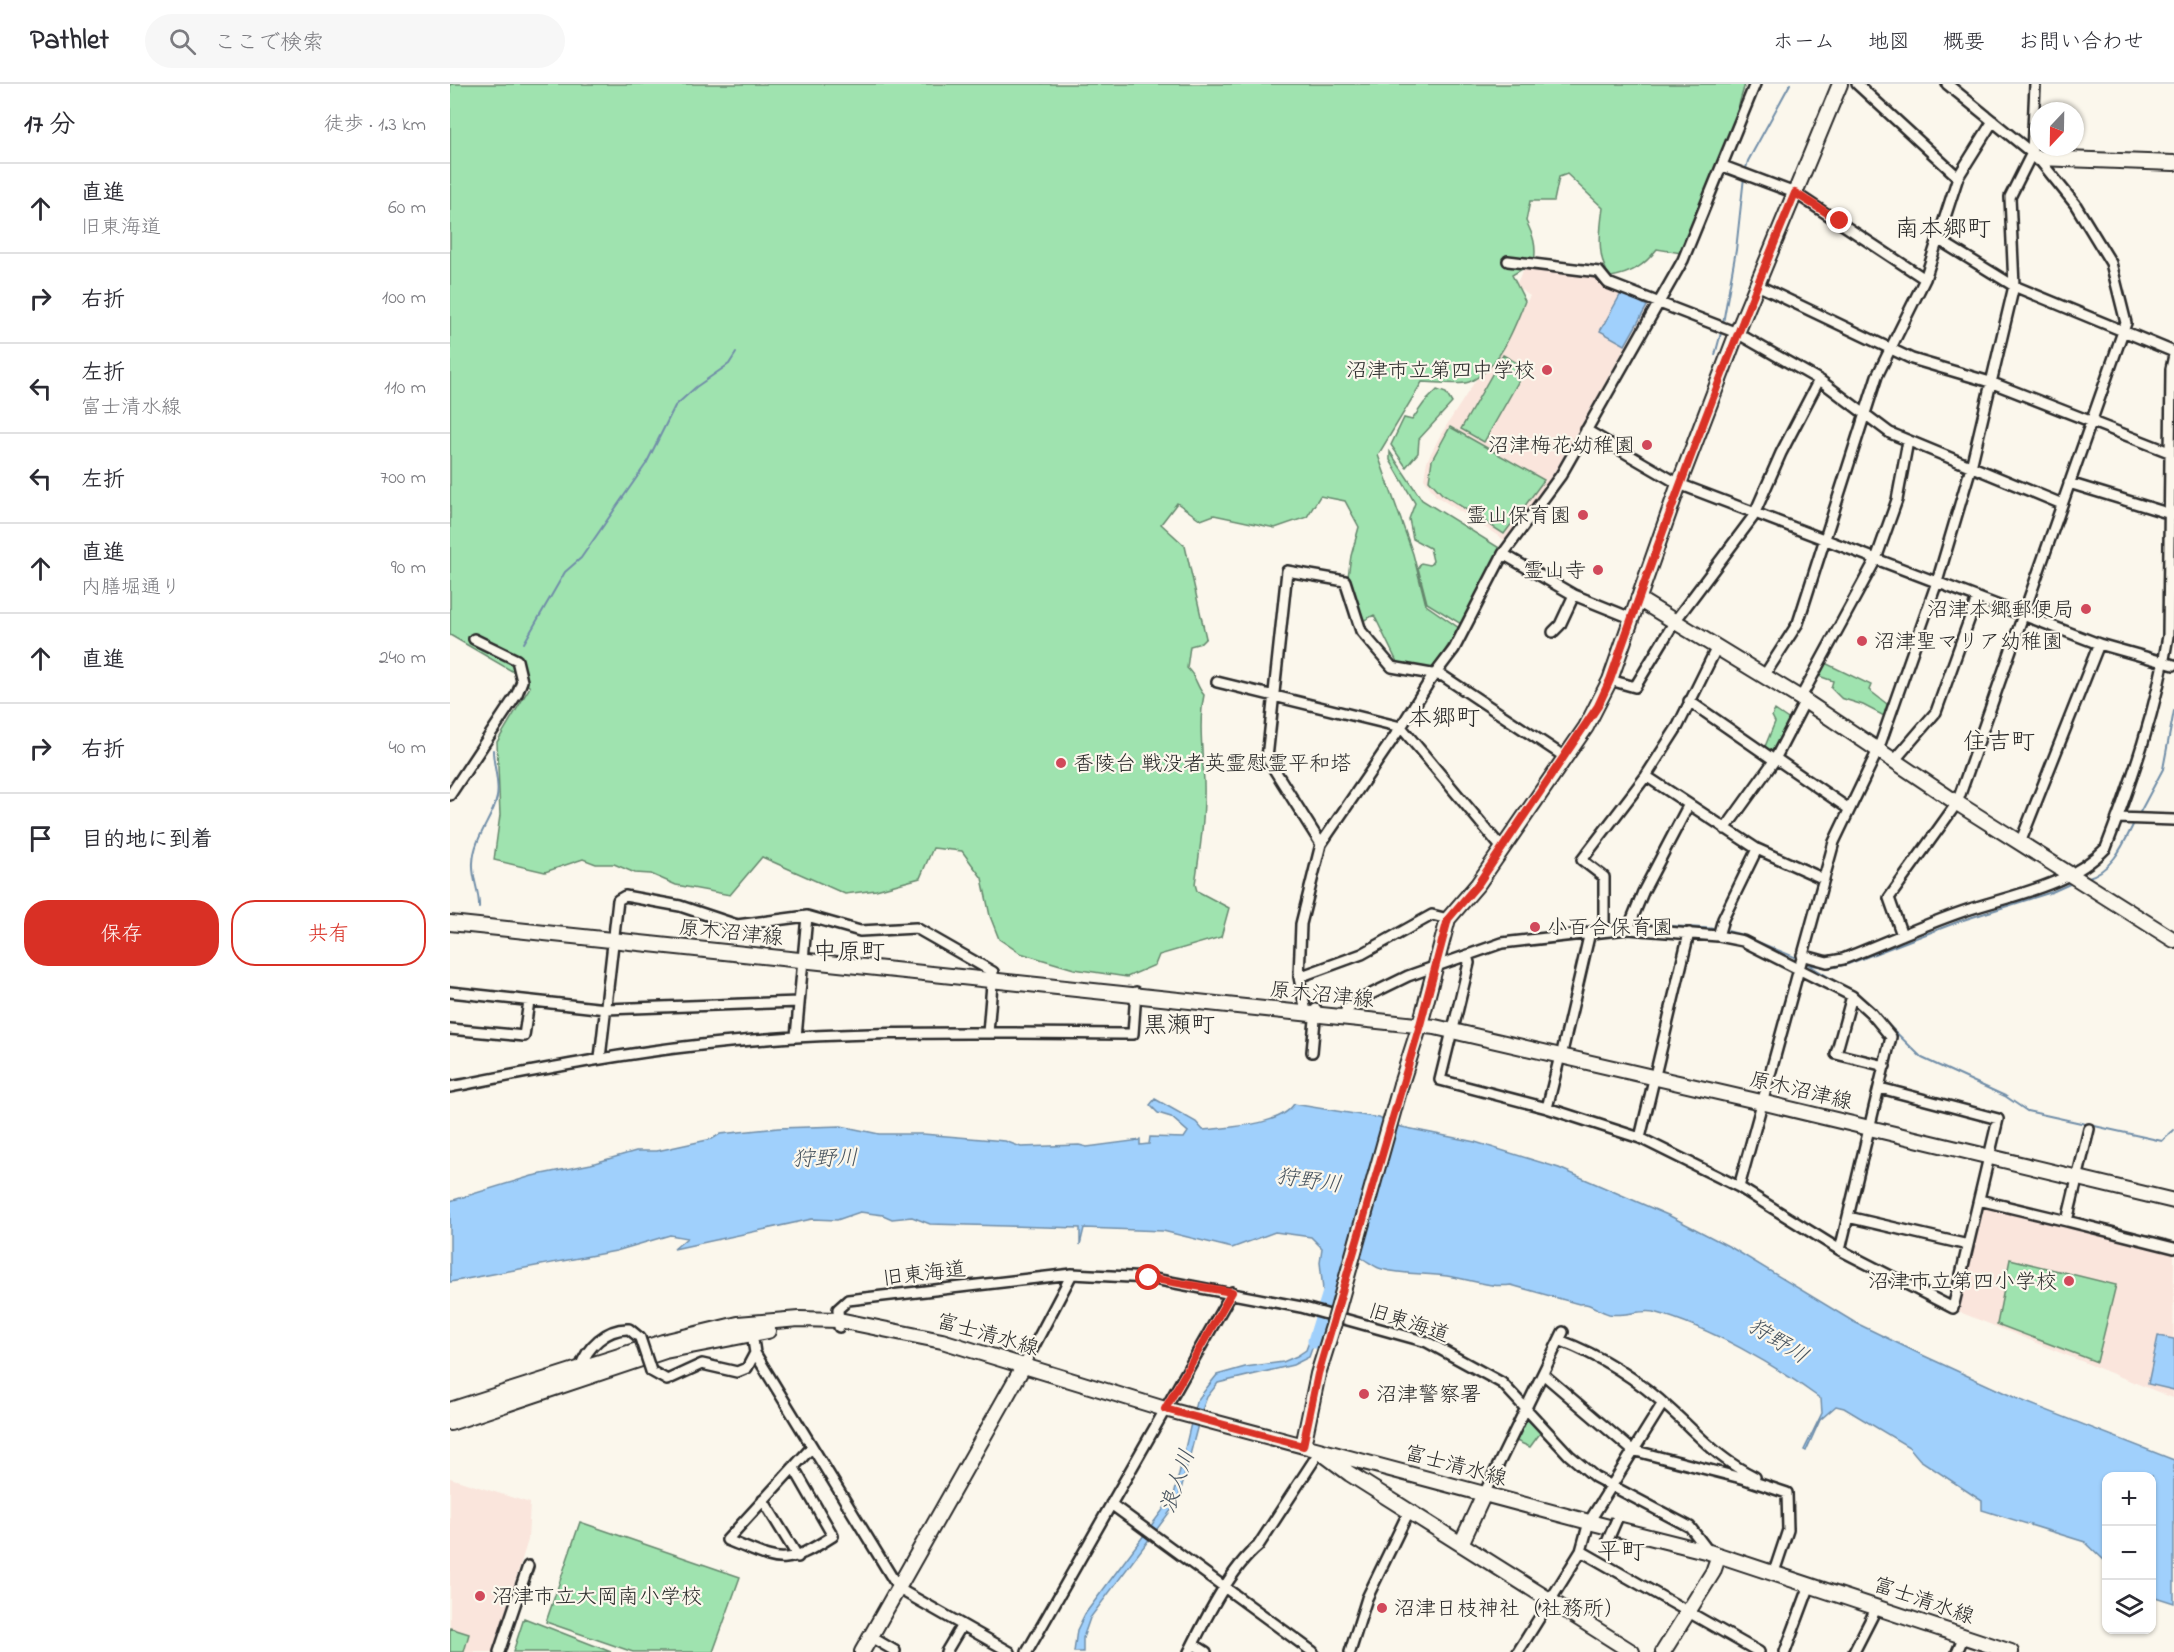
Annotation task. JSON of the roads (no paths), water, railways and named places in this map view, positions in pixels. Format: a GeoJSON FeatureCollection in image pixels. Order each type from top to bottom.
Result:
{"type":"FeatureCollection","features":[{"type":"Feature","properties":{"kind":"main road"},"geometry":{"type":"LineString","coordinates":[[1303,1446],[1318,1374],[1421,1022],[1448,919],[1478,884],[1501,847],[1586,728],[1610,680],[1679,484],[1737,333],[1840,84]]}},
{"type":"Feature","properties":{"kind":"main road"},"geometry":{"type":"LineString","coordinates":[[2052,156],[2174,163]]}},
{"type":"Feature","properties":{"kind":"main road"},"geometry":{"type":"LineString","coordinates":[[1638,599],[1803,700],[1957,803],[2174,940]]}},
{"type":"Feature","properties":{"kind":"main road","name":"原木沼津線"},"geometry":{"type":"LineString","coordinates":[[450,916],[802,957],[1421,1022]]}},
{"type":"Feature","properties":{"kind":"main road","name":"原木沼津線"},"geometry":{"type":"LineString","coordinates":[[450,923],[614,936]]}},
{"type":"Feature","properties":{"kind":"main road","name":"原木沼津線"},"geometry":{"type":"LineString","coordinates":[[1312,1010],[1346,1010],[1453,1028],[2078,1174],[2174,1194]]}},
{"type":"Feature","properties":{"kind":"main road","name":"原木沼津線"},"geometry":{"type":"LineString","coordinates":[[2078,1174],[2174,1201]]}},
{"type":"Feature","properties":{"kind":"main road","name":"富士清水線"},"geometry":{"type":"LineString","coordinates":[[450,1410],[663,1342],[738,1324],[799,1319],[887,1331],[942,1341],[1165,1409],[1714,1553],[2011,1652]]}},
{"type":"Feature","properties":{"kind":"main road","name":"富士清水線"},"geometry":{"type":"LineString","coordinates":[[450,1423],[665,1351],[752,1333],[839,1324]]}},
{"type":"Feature","properties":{"kind":"main road"},"geometry":{"type":"LineString","coordinates":[[866,1647],[1024,1365]]}},
{"type":"Feature","properties":{"kind":"main road"},"geometry":{"type":"LineString","coordinates":[[1320,1451],[1350,1474],[1632,1652]]}},
{"type":"Feature","properties":{"kind":"main road"},"geometry":{"type":"LineString","coordinates":[[1461,1544],[1484,1494]]}},
{"type":"Feature","properties":{"kind":"main road"},"geometry":{"type":"LineString","coordinates":[[1663,1652],[1713,1572],[1714,1553]]}},
{"type":"Feature","properties":{"kind":"street"},"geometry":{"type":"LineString","coordinates":[[1312,1052],[1312,1010],[1299,977],[1300,924],[1321,844],[1435,673],[1454,650],[1503,554],[1561,475],[1660,302],[1683,260],[1755,84]]}},
{"type":"Feature","properties":{"kind":"street"},"geometry":{"type":"LineString","coordinates":[[1857,84],[1958,177]]}},
{"type":"Feature","properties":{"kind":"street"},"geometry":{"type":"LineString","coordinates":[[1947,84],[2030,151]]}},
{"type":"Feature","properties":{"kind":"street"},"geometry":{"type":"LineString","coordinates":[[2035,84],[2035,102]]}},
{"type":"Feature","properties":{"kind":"street"},"geometry":{"type":"LineString","coordinates":[[1764,676],[1797,623],[1863,413],[1890,348],[1925,279],[1958,177],[1993,121]]}},
{"type":"Feature","properties":{"kind":"street"},"geometry":{"type":"LineString","coordinates":[[1739,1187],[1834,842],[1878,750],[1937,582],[1971,466],[2014,286],[2010,197],[2034,156]]}},
{"type":"Feature","properties":{"kind":"street"},"geometry":{"type":"LineString","coordinates":[[1902,935],[1889,898],[1957,803],[2126,323],[2111,263],[2075,204],[2036,156]]}},
{"type":"Feature","properties":{"kind":"street"},"geometry":{"type":"LineString","coordinates":[[1723,166],[1795,193],[1925,279]]}},
{"type":"Feature","properties":{"kind":"street"},"geometry":{"type":"LineString","coordinates":[[1802,955],[1827,962],[1843,959],[1902,935],[2071,875],[2093,862],[2106,848],[2117,818],[2164,663],[2168,636],[2171,514],[2169,452],[2171,369],[2174,354],[2124,330],[2014,286],[1939,240]]}},
{"type":"Feature","properties":{"kind":"street"},"geometry":{"type":"LineString","coordinates":[[1508,261],[1599,272],[1608,283],[1737,333],[1819,380],[1890,433],[2062,504]]}},
{"type":"Feature","properties":{"kind":"street"},"geometry":{"type":"LineString","coordinates":[[1757,285],[1890,348],[1938,368],[1990,382],[2169,452]]}},
{"type":"Feature","properties":{"kind":"street"},"geometry":{"type":"LineString","coordinates":[[1610,680],[1635,687],[1675,621],[1754,513],[1781,453],[1819,380]]}},
{"type":"Feature","properties":{"kind":"street"},"geometry":{"type":"LineString","coordinates":[[1586,430],[1679,484],[2098,644],[2174,665]]}},
{"type":"Feature","properties":{"kind":"street"},"geometry":{"type":"LineString","coordinates":[[1725,829],[1775,759],[1876,559],[1898,500],[1908,441]]}},
{"type":"Feature","properties":{"kind":"street"},"geometry":{"type":"LineString","coordinates":[[2069,483],[2171,514]]}},
{"type":"Feature","properties":{"kind":"street"},"geometry":{"type":"LineString","coordinates":[[1503,554],[1574,595],[1631,618]]}},
{"type":"Feature","properties":{"kind":"street"},"geometry":{"type":"LineString","coordinates":[[1321,844],[1267,758],[1287,571],[1345,581],[1361,631],[1392,667],[1443,676],[1565,757]]}},
{"type":"Feature","properties":{"kind":"street"},"geometry":{"type":"LineString","coordinates":[[1553,632],[1574,595]]}},
{"type":"Feature","properties":{"kind":"street"},"geometry":{"type":"LineString","coordinates":[[1894,761],[1936,712],[1977,598]]}},
{"type":"Feature","properties":{"kind":"street"},"geometry":{"type":"LineString","coordinates":[[451,793],[517,694],[522,681],[517,660],[474,639]]}},
{"type":"Feature","properties":{"kind":"street"},"geometry":{"type":"LineString","coordinates":[[2020,843],[2098,644]]}},
{"type":"Feature","properties":{"kind":"street"},"geometry":{"type":"LineString","coordinates":[[1604,931],[1604,876],[1582,860],[1646,776],[1678,726],[1717,647]]}},
{"type":"Feature","properties":{"kind":"street"},"geometry":{"type":"LineString","coordinates":[[1217,682],[1401,727],[1501,847]]}},
{"type":"Feature","properties":{"kind":"street"},"geometry":{"type":"LineString","coordinates":[[1689,701],[1849,809]]}},
{"type":"Feature","properties":{"kind":"street"},"geometry":{"type":"LineString","coordinates":[[1646,776],[1688,806],[1757,849],[1824,879]]}},
{"type":"Feature","properties":{"kind":"street"},"geometry":{"type":"LineString","coordinates":[[1628,929],[1643,892],[1688,806]]}},
{"type":"Feature","properties":{"kind":"street"},"geometry":{"type":"LineString","coordinates":[[2117,818],[2174,820]]}},
{"type":"Feature","properties":{"kind":"street"},"geometry":{"type":"LineString","coordinates":[[1718,936],[1723,919],[1757,849]]}},
{"type":"Feature","properties":{"kind":"street"},"geometry":{"type":"LineString","coordinates":[[600,1058],[618,900],[625,896],[680,906],[737,925],[807,915],[860,931],[916,928],[993,976],[988,1033]]}},
{"type":"Feature","properties":{"kind":"street"},"geometry":{"type":"LineString","coordinates":[[796,1037],[807,915]]}},
{"type":"Feature","properties":{"kind":"street"},"geometry":{"type":"LineString","coordinates":[[1299,977],[1362,954],[1432,915],[1448,919]]}},
{"type":"Feature","properties":{"kind":"street"},"geometry":{"type":"LineString","coordinates":[[1346,1010],[1361,999],[1408,976],[1434,969],[1502,943],[1590,932],[1628,929],[1689,933],[1743,940],[1799,967],[1851,996],[1871,1013],[1891,1037],[1840,1250]]}},
{"type":"Feature","properties":{"kind":"street"},"geometry":{"type":"LineString","coordinates":[[1547,1108],[1590,932]]}},
{"type":"Feature","properties":{"kind":"street"},"geometry":{"type":"LineString","coordinates":[[1640,1138],[1689,933]]}},
{"type":"Feature","properties":{"kind":"street"},"geometry":{"type":"LineString","coordinates":[[1467,955],[1469,963],[1440,1080],[1547,1108],[1640,1138],[1739,1187],[1840,1250],[1953,1308],[1998,1119],[1880,1088]]}},
{"type":"Feature","properties":{"kind":"street"},"geometry":{"type":"LineString","coordinates":[[450,992],[606,1009],[799,1002]]}},
{"type":"Feature","properties":{"kind":"street"},"geometry":{"type":"LineString","coordinates":[[450,1087],[600,1058],[702,1045],[796,1037],[988,1033],[1133,1034],[1136,993]]}},
{"type":"Feature","properties":{"kind":"street"},"geometry":{"type":"LineString","coordinates":[[1851,996],[1836,1054],[1885,1066]]}},
{"type":"Feature","properties":{"kind":"street"},"geometry":{"type":"LineString","coordinates":[[450,1029],[524,1036],[529,1001]]}},
{"type":"Feature","properties":{"kind":"street"},"geometry":{"type":"LineString","coordinates":[[2067,1221],[2089,1129]]}},
{"type":"Feature","properties":{"kind":"street"},"geometry":{"type":"LineString","coordinates":[[1979,1200],[2174,1248]]}},
{"type":"Feature","properties":{"kind":"street"},"geometry":{"type":"LineString","coordinates":[[1848,1217],[1968,1245]]}},
{"type":"Feature","properties":{"kind":"street"},"geometry":{"type":"LineString","coordinates":[[1024,1365],[1072,1274]]}},
{"type":"Feature","properties":{"kind":"street","name":"旧東海道"},"geometry":{"type":"LineString","coordinates":[[839,1324],[838,1309],[848,1300],[1072,1274],[1149,1278],[1232,1292],[1301,1307],[1427,1342],[1502,1383],[1569,1455],[1610,1487],[1690,1527],[1714,1553]]}},
{"type":"Feature","properties":{"kind":"street"},"geometry":{"type":"LineString","coordinates":[[1027,1652],[1232,1292]]}},
{"type":"Feature","properties":{"kind":"street"},"geometry":{"type":"LineString","coordinates":[[580,1368],[584,1356],[591,1348],[614,1330],[629,1329],[640,1338],[651,1371],[667,1380],[702,1364],[737,1372],[747,1368],[754,1353]]}},
{"type":"Feature","properties":{"kind":"street"},"geometry":{"type":"LineString","coordinates":[[752,1333],[754,1353],[899,1589],[1010,1652]]}},
{"type":"Feature","properties":{"kind":"street"},"geometry":{"type":"LineString","coordinates":[[1484,1494],[1561,1336],[1608,1362],[1664,1403],[1723,1460],[1768,1486]]}},
{"type":"Feature","properties":{"kind":"street"},"geometry":{"type":"LineString","coordinates":[[1543,1374],[1632,1450],[1787,1493],[1788,1530],[1774,1572]]}},
{"type":"Feature","properties":{"kind":"street"},"geometry":{"type":"LineString","coordinates":[[1518,1652],[1581,1551],[1589,1522],[1632,1450],[1664,1403]]}},
{"type":"Feature","properties":{"kind":"street"},"geometry":{"type":"LineString","coordinates":[[794,1468],[833,1536],[798,1557],[788,1560],[776,1559],[727,1540],[812,1447]]}},
{"type":"Feature","properties":{"kind":"street"},"geometry":{"type":"LineString","coordinates":[[1206,1652],[1191,1648],[1226,1587],[1250,1553],[1258,1546],[1320,1451]]}},
{"type":"Feature","properties":{"kind":"street"},"geometry":{"type":"LineString","coordinates":[[764,1500],[798,1557]]}},
{"type":"Feature","properties":{"kind":"street"},"geometry":{"type":"LineString","coordinates":[[1111,1504],[1313,1652]]}},
{"type":"Feature","properties":{"kind":"street"},"geometry":{"type":"LineString","coordinates":[[1350,1652],[1367,1598],[1409,1511]]}},
{"type":"Feature","properties":{"kind":"street"},"geometry":{"type":"LineString","coordinates":[[1607,1542],[1617,1519]]}},
{"type":"Feature","properties":{"kind":"street"},"geometry":{"type":"LineString","coordinates":[[1581,1551],[1759,1652]]}},
{"type":"Feature","properties":{"kind":"street"},"geometry":{"type":"LineString","coordinates":[[499,1652],[528,1566]]}},
{"type":"Feature","properties":{"kind":"street"},"geometry":{"type":"LineString","coordinates":[[1785,1652],[1810,1585]]}},
{"type":"Feature","properties":{"kind":"street"},"geometry":{"type":"LineString","coordinates":[[1854,1652],[1878,1607]]}},
{"type":"Feature","properties":{"kind":"street"},"geometry":{"type":"LineString","coordinates":[[946,1652],[962,1625]]}},
{"type":"Feature","properties":{"kind":"street"},"geometry":{"type":"LineString","coordinates":[[1957,1652],[1964,1636]]}},
{"type":"Feature","properties":{"kind":"street"},"geometry":{"type":"LineString","coordinates":[[866,1647],[895,1651]]}},
{"type":"Feature","properties":{"kind":"water"},"geometry":{"type":"Polygon","coordinates":[[[1622,292],[1647,306],[1625,345],[1600,331],[1622,292]]]}},
{"type":"Feature","properties":{"kind":"water","name":"狩野川"},"geometry":{"type":"Polygon","coordinates":[[[1155,1099],[1196,1122],[1203,1130],[1266,1121],[1287,1111],[1294,1104],[1379,1118],[1397,1126],[1475,1142],[1559,1168],[1670,1216],[1732,1248],[1854,1322],[1920,1354],[2018,1399],[2174,1460],[2174,1603],[2156,1597],[2156,1472],[2102,1472],[2102,1558],[2085,1542],[1982,1510],[1982,1501],[1920,1460],[1909,1447],[1844,1408],[1836,1406],[1820,1420],[1806,1451],[1804,1450],[1822,1413],[1821,1399],[1763,1360],[1697,1327],[1654,1312],[1609,1314],[1587,1304],[1579,1304],[1511,1285],[1503,1286],[1447,1276],[1390,1271],[1378,1268],[1353,1255],[1340,1260],[1329,1290],[1323,1290],[1320,1262],[1322,1248],[1311,1237],[1275,1232],[1232,1248],[1163,1231],[1084,1228],[1080,1245],[1080,1228],[930,1224],[912,1217],[892,1219],[883,1215],[860,1212],[837,1220],[812,1219],[674,1249],[687,1238],[670,1235],[616,1251],[450,1282],[450,1201],[532,1176],[591,1164],[636,1151],[657,1151],[712,1139],[720,1134],[778,1128],[841,1126],[879,1134],[923,1134],[1005,1141],[1021,1147],[1079,1145],[1087,1147],[1140,1140],[1140,1145],[1149,1144],[1150,1137],[1184,1138],[1188,1132],[1171,1117],[1158,1113],[1150,1105],[1155,1099]]]}},
{"type":"Feature","properties":{"kind":"water"},"geometry":{"type":"Polygon","coordinates":[[[1316,1323],[1321,1323],[1309,1357],[1293,1365],[1218,1383],[1207,1397],[1178,1501],[1090,1618],[1083,1638],[1083,1652],[1074,1652],[1077,1630],[1085,1614],[1174,1495],[1196,1402],[1217,1375],[1245,1367],[1283,1362],[1297,1356],[1306,1350],[1316,1323]]]}},
{"type":"Feature","properties":{"kind":"water"},"geometry":{"type":"Polygon","coordinates":[[[2158,1336],[2174,1339],[2174,1390],[2148,1384],[2158,1336]]]}},
{"type":"Feature","properties":{"kind":"waterway"},"geometry":{"type":"LineString","coordinates":[[1745,172],[1748,161],[1790,84]]}},
{"type":"Feature","properties":{"kind":"waterway"},"geometry":{"type":"LineString","coordinates":[[1723,323],[1736,250],[1744,177]]}},
{"type":"Feature","properties":{"kind":"waterway"},"geometry":{"type":"LineString","coordinates":[[1715,355],[1722,329]]}},
{"type":"Feature","properties":{"kind":"waterway"},"geometry":{"type":"LineString","coordinates":[[524,643],[565,572],[581,558],[646,464],[675,406],[696,387],[729,364],[736,353]]}},
{"type":"Feature","properties":{"kind":"waterway"},"geometry":{"type":"LineString","coordinates":[[2138,816],[2163,769],[2174,711]]}},
{"type":"Feature","properties":{"kind":"waterway"},"geometry":{"type":"LineString","coordinates":[[479,908],[473,863],[477,844],[497,797],[498,786],[493,750]]}},
{"type":"Feature","properties":{"kind":"waterway"},"geometry":{"type":"LineString","coordinates":[[2086,878],[2104,869],[2110,863],[2122,847],[2135,821]]}},
{"type":"Feature","properties":{"kind":"waterway"},"geometry":{"type":"LineString","coordinates":[[1812,965],[1830,968],[1848,964],[1960,921],[2052,892],[2072,883]]}},
{"type":"Feature","properties":{"kind":"waterway"},"geometry":{"type":"LineString","coordinates":[[1640,924],[1718,929]]}},
{"type":"Feature","properties":{"kind":"waterway"},"geometry":{"type":"LineString","coordinates":[[1723,930],[1739,934],[1799,959]]}},
{"type":"Feature","properties":{"kind":"waterway"},"geometry":{"type":"LineString","coordinates":[[1804,962],[1853,992]]}},
{"type":"Feature","properties":{"kind":"waterway"},"geometry":{"type":"LineString","coordinates":[[1862,999],[1922,1058],[2005,1096],[2027,1111],[2162,1141],[2174,1130]]}},
{"type":"Feature","properties":{"kind":"waterway","name":"浪人川"},"geometry":{"type":"LineString","coordinates":[[1315,1341],[1344,1247]]}},
{"type":"Feature","properties":{"kind":"place","name":"沼津市立第四中学校"},"geometry":{"type":"Point","coordinates":[1547,370]}},
{"type":"Feature","properties":{"kind":"place","name":"沼津梅花幼稚園"},"geometry":{"type":"Point","coordinates":[1647,445]}},
{"type":"Feature","properties":{"kind":"place","name":"霊山保育園"},"geometry":{"type":"Point","coordinates":[1583,515]}},
{"type":"Feature","properties":{"kind":"place","name":"霊山寺"},"geometry":{"type":"Point","coordinates":[1598,570]}},
{"type":"Feature","properties":{"kind":"place","name":"沼津本郷郵便局"},"geometry":{"type":"Point","coordinates":[2086,609]}},
{"type":"Feature","properties":{"kind":"place","name":"沼津聖マリア幼稚園"},"geometry":{"type":"Point","coordinates":[1862,641]}},
{"type":"Feature","properties":{"kind":"place","name":"香陵台 戦没者英霊慰霊平和塔"},"geometry":{"type":"Point","coordinates":[1061,763]}},
{"type":"Feature","properties":{"kind":"place","name":"小百合保育園"},"geometry":{"type":"Point","coordinates":[1535,927]}},
{"type":"Feature","properties":{"kind":"place","name":"沼津市立第四小学校"},"geometry":{"type":"Point","coordinates":[2069,1281]}},
{"type":"Feature","properties":{"kind":"place","name":"沼津警察署"},"geometry":{"type":"Point","coordinates":[1364,1394]}},
{"type":"Feature","properties":{"kind":"place","name":"沼津市立大岡南小学校"},"geometry":{"type":"Point","coordinates":[480,1596]}},
{"type":"Feature","properties":{"kind":"place","name":"沼津日枝神社（社務所）"},"geometry":{"type":"Point","coordinates":[1382,1608]}},
{"type":"Feature","properties":{"kind":"district","name":"南本郷町"},"geometry":{"type":"Point","coordinates":[1943,228]}},
{"type":"Feature","properties":{"kind":"district","name":"本郷町"},"geometry":{"type":"Point","coordinates":[1444,717]}},
{"type":"Feature","properties":{"kind":"district","name":"住吉町"},"geometry":{"type":"Point","coordinates":[1999,741]}},
{"type":"Feature","properties":{"kind":"district","name":"中原町"},"geometry":{"type":"Point","coordinates":[849,951]}},
{"type":"Feature","properties":{"kind":"district","name":"黒瀬町"},"geometry":{"type":"Point","coordinates":[1179,1024]}},
{"type":"Feature","properties":{"kind":"district","name":"平町"},"geometry":{"type":"Point","coordinates":[1621,1551]}}]}
